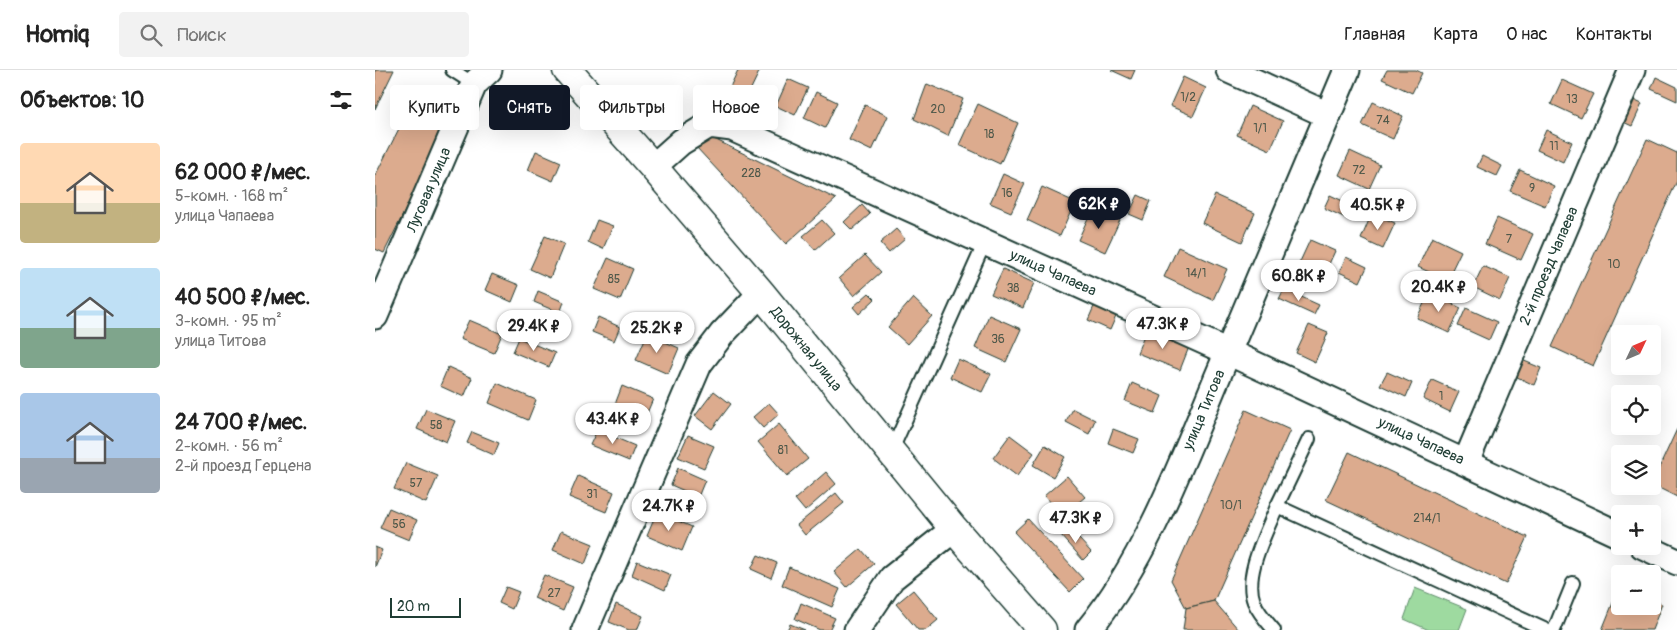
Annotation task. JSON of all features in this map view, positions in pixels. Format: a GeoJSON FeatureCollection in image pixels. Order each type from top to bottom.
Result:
{"type":"FeatureCollection","features":[{"type":"Feature","properties":{"kind":"main road","name":"Дорожная улица"},"geometry":{"type":"LineString","coordinates":[[567,70],[653,166],[761,293],[954,529],[1042,630]]}},
{"type":"Feature","properties":{"kind":"street"},"geometry":{"type":"LineString","coordinates":[[1229,70],[1328,115]]}},
{"type":"Feature","properties":{"kind":"street","name":"улица Титова"},"geometry":{"type":"LineString","coordinates":[[1088,630],[1127,572],[1158,512],[1188,447],[1347,70]]}},
{"type":"Feature","properties":{"kind":"street","name":"2-й проезд Чапаева"},"geometry":{"type":"LineString","coordinates":[[1466,462],[1632,70]]}},
{"type":"Feature","properties":{"kind":"street","name":"Луговая улица"},"geometry":{"type":"LineString","coordinates":[[375,316],[481,77]]}},
{"type":"Feature","properties":{"kind":"street","name":"улица Чапаева"},"geometry":{"type":"LineString","coordinates":[[653,166],[681,142],[709,125],[733,128],[1228,352],[1611,531]]}},
{"type":"Feature","properties":{"kind":"street"},"geometry":{"type":"LineString","coordinates":[[585,630],[699,364],[722,334],[761,293]]}},
{"type":"Feature","properties":{"kind":"street"},"geometry":{"type":"LineString","coordinates":[[857,630],[892,578],[954,529]]}},
{"type":"Feature","properties":{"kind":"street"},"geometry":{"type":"LineString","coordinates":[[1661,554],[1677,562]]}},
{"type":"Feature","properties":{"kind":"lane"},"geometry":{"type":"LineString","coordinates":[[452,70],[481,77]]}},
{"type":"Feature","properties":{"kind":"lane"},"geometry":{"type":"LineString","coordinates":[[891,452],[985,242]]}},
{"type":"Feature","properties":{"kind":"lane"},"geometry":{"type":"LineString","coordinates":[[1274,630],[1254,602],[1251,582],[1255,564],[1277,506],[1309,439]]}},
{"type":"Feature","properties":{"kind":"lane"},"geometry":{"type":"LineString","coordinates":[[1277,506],[1546,630]]}},
{"type":"Feature","properties":{"kind":"lane"},"geometry":{"type":"LineString","coordinates":[[1554,630],[1573,583]]}},
{"type":"Feature","properties":{"kind":"green space"},"geometry":{"type":"Polygon","coordinates":[[[1415,588],[1467,609],[1459,630],[1429,630],[1404,619],[1415,588]]]}},
{"type":"Feature","properties":{"kind":"building"},"geometry":{"type":"Polygon","coordinates":[[[375,70],[394,70],[375,109],[375,70]]]}},
{"type":"Feature","properties":{"kind":"building"},"geometry":{"type":"Polygon","coordinates":[[[738,70],[760,70],[753,85],[731,85],[738,70]]]}},
{"type":"Feature","properties":{"kind":"building"},"geometry":{"type":"Polygon","coordinates":[[[1111,70],[1135,70],[1131,79],[1111,70]]]}},
{"type":"Feature","properties":{"kind":"building"},"geometry":{"type":"Polygon","coordinates":[[[1387,70],[1416,70],[1422,73],[1412,93],[1382,79],[1387,70]]]}},
{"type":"Feature","properties":{"kind":"building"},"geometry":{"type":"Polygon","coordinates":[[[1183,77],[1206,88],[1193,116],[1170,106],[1183,77]]]}},
{"type":"Feature","properties":{"kind":"building"},"geometry":{"type":"Polygon","coordinates":[[[1656,77],[1677,87],[1677,101],[1651,89],[1656,77]]]}},
{"type":"Feature","properties":{"kind":"building"},"geometry":{"type":"Polygon","coordinates":[[[788,79],[808,88],[795,115],[778,107],[778,102],[788,79]]]}},
{"type":"Feature","properties":{"kind":"building"},"geometry":{"type":"Polygon","coordinates":[[[1562,80],[1593,94],[1581,118],[1551,104],[1562,80]]]}},
{"type":"Feature","properties":{"kind":"building"},"geometry":{"type":"Polygon","coordinates":[[[927,84],[963,99],[948,136],[914,119],[927,84]]]}},
{"type":"Feature","properties":{"kind":"building"},"geometry":{"type":"Polygon","coordinates":[[[816,92],[837,102],[825,128],[804,118],[816,92]]]}},
{"type":"Feature","properties":{"kind":"building"},"geometry":{"type":"Polygon","coordinates":[[[1629,98],[1642,104],[1632,126],[1619,120],[1629,98]]]}},
{"type":"Feature","properties":{"kind":"building"},"geometry":{"type":"Polygon","coordinates":[[[1373,102],[1403,116],[1393,139],[1362,125],[1373,102]]]}},
{"type":"Feature","properties":{"kind":"building"},"geometry":{"type":"Polygon","coordinates":[[[978,104],[1018,123],[1000,164],[959,145],[978,104]]]}},
{"type":"Feature","properties":{"kind":"building"},"geometry":{"type":"Polygon","coordinates":[[[865,105],[888,116],[872,151],[849,140],[865,105]]]}},
{"type":"Feature","properties":{"kind":"building"},"geometry":{"type":"Polygon","coordinates":[[[1250,106],[1283,121],[1270,150],[1237,135],[1250,106]]]}},
{"type":"Feature","properties":{"kind":"building"},"geometry":{"type":"Polygon","coordinates":[[[398,130],[445,130],[384,253],[375,249],[375,176],[398,130]]]}},
{"type":"Feature","properties":{"kind":"building"},"geometry":{"type":"Polygon","coordinates":[[[1546,130],[1572,142],[1563,162],[1537,150],[1546,130]]]}},
{"type":"Feature","properties":{"kind":"building"},"geometry":{"type":"Polygon","coordinates":[[[710,137],[836,199],[786,244],[696,147],[710,137]]]}},
{"type":"Feature","properties":{"kind":"building"},"geometry":{"type":"Polygon","coordinates":[[[1647,139],[1677,153],[1677,181],[1593,366],[1552,347],[1647,139]]]}},
{"type":"Feature","properties":{"kind":"building"},"geometry":{"type":"Polygon","coordinates":[[[536,151],[561,162],[553,181],[528,170],[536,151]]]}},
{"type":"Feature","properties":{"kind":"building"},"geometry":{"type":"Polygon","coordinates":[[[1350,151],[1380,165],[1369,189],[1339,175],[1350,151]]]}},
{"type":"Feature","properties":{"kind":"building"},"geometry":{"type":"Polygon","coordinates":[[[1482,156],[1502,166],[1497,176],[1477,167],[1482,156]]]}},
{"type":"Feature","properties":{"kind":"building"},"geometry":{"type":"Polygon","coordinates":[[[1520,170],[1554,186],[1545,206],[1510,191],[1520,170]]]}},
{"type":"Feature","properties":{"kind":"building"},"geometry":{"type":"Polygon","coordinates":[[[1003,174],[1025,184],[1011,212],[990,203],[1003,174]]]}},
{"type":"Feature","properties":{"kind":"building"},"geometry":{"type":"Polygon","coordinates":[[[1042,187],[1075,202],[1060,236],[1027,220],[1042,187]]]}},
{"type":"Feature","properties":{"kind":"building"},"geometry":{"type":"Polygon","coordinates":[[[1138,195],[1151,201],[1143,220],[1129,214],[1138,195]]]}},
{"type":"Feature","properties":{"kind":"building"},"geometry":{"type":"Polygon","coordinates":[[[1215,195],[1255,213],[1242,242],[1202,223],[1215,195]]]}},
{"type":"Feature","properties":{"kind":"building"},"geometry":{"type":"Polygon","coordinates":[[[1330,195],[1354,206],[1348,219],[1324,208],[1330,195]]]}},
{"type":"Feature","properties":{"kind":"building"},"geometry":{"type":"Polygon","coordinates":[[[862,205],[870,214],[852,230],[844,222],[862,205]]]}},
{"type":"Feature","properties":{"kind":"building"},"geometry":{"type":"Polygon","coordinates":[[[1093,207],[1120,220],[1105,252],[1078,240],[1093,207]]]}},
{"type":"Feature","properties":{"kind":"building"},"geometry":{"type":"Polygon","coordinates":[[[1372,213],[1395,223],[1383,249],[1361,239],[1372,213]]]}},
{"type":"Feature","properties":{"kind":"building"},"geometry":{"type":"Polygon","coordinates":[[[1497,218],[1533,234],[1521,260],[1485,244],[1497,218]]]}},
{"type":"Feature","properties":{"kind":"building"},"geometry":{"type":"Polygon","coordinates":[[[597,220],[613,226],[603,249],[588,242],[597,220]]]}},
{"type":"Feature","properties":{"kind":"building"},"geometry":{"type":"Polygon","coordinates":[[[822,220],[834,233],[815,250],[803,236],[822,220]]]}},
{"type":"Feature","properties":{"kind":"building"},"geometry":{"type":"Polygon","coordinates":[[[896,229],[905,239],[889,253],[880,243],[896,229]]]}},
{"type":"Feature","properties":{"kind":"building"},"geometry":{"type":"Polygon","coordinates":[[[545,236],[564,244],[550,278],[530,269],[545,236]]]}},
{"type":"Feature","properties":{"kind":"building"},"geometry":{"type":"Polygon","coordinates":[[[1432,237],[1461,251],[1447,280],[1418,267],[1432,237]]]}},
{"type":"Feature","properties":{"kind":"building"},"geometry":{"type":"Polygon","coordinates":[[[1310,240],[1335,251],[1323,277],[1298,266],[1310,240]]]}},
{"type":"Feature","properties":{"kind":"building"},"geometry":{"type":"Polygon","coordinates":[[[1178,247],[1227,269],[1213,300],[1164,277],[1178,247]]]}},
{"type":"Feature","properties":{"kind":"building"},"geometry":{"type":"Polygon","coordinates":[[[865,255],[881,272],[854,296],[839,278],[865,255]]]}},
{"type":"Feature","properties":{"kind":"building"},"geometry":{"type":"Polygon","coordinates":[[[1346,257],[1367,267],[1360,282],[1339,272],[1346,257]]]}},
{"type":"Feature","properties":{"kind":"building"},"geometry":{"type":"Polygon","coordinates":[[[608,258],[633,269],[620,300],[594,289],[608,258]]]}},
{"type":"Feature","properties":{"kind":"building"},"geometry":{"type":"Polygon","coordinates":[[[1483,266],[1510,278],[1500,300],[1473,287],[1483,266]]]}},
{"type":"Feature","properties":{"kind":"building"},"geometry":{"type":"Polygon","coordinates":[[[1003,269],[1034,283],[1023,308],[991,294],[1003,269]]]}},
{"type":"Feature","properties":{"kind":"building"},"geometry":{"type":"Polygon","coordinates":[[[492,274],[519,285],[512,302],[485,290],[492,274]]]}},
{"type":"Feature","properties":{"kind":"building"},"geometry":{"type":"Polygon","coordinates":[[[1284,289],[1319,305],[1314,315],[1279,299],[1284,289]]]}},
{"type":"Feature","properties":{"kind":"building"},"geometry":{"type":"Polygon","coordinates":[[[538,291],[564,302],[560,313],[534,302],[538,291]]]}},
{"type":"Feature","properties":{"kind":"building"},"geometry":{"type":"Polygon","coordinates":[[[869,293],[875,299],[859,314],[853,307],[869,293]]]}},
{"type":"Feature","properties":{"kind":"building"},"geometry":{"type":"Polygon","coordinates":[[[1429,293],[1461,308],[1449,333],[1417,318],[1429,293]]]}},
{"type":"Feature","properties":{"kind":"building"},"geometry":{"type":"Polygon","coordinates":[[[913,298],[932,316],[907,344],[888,327],[913,298]]]}},
{"type":"Feature","properties":{"kind":"building"},"geometry":{"type":"Polygon","coordinates":[[[1095,304],[1117,314],[1110,330],[1088,320],[1095,304]]]}},
{"type":"Feature","properties":{"kind":"building"},"geometry":{"type":"Polygon","coordinates":[[[1466,308],[1497,322],[1489,340],[1458,326],[1466,308]]]}},
{"type":"Feature","properties":{"kind":"building"},"geometry":{"type":"Polygon","coordinates":[[[989,315],[1021,329],[1006,362],[975,348],[989,315]]]}},
{"type":"Feature","properties":{"kind":"building"},"geometry":{"type":"Polygon","coordinates":[[[598,317],[620,327],[614,341],[592,332],[598,317]]]}},
{"type":"Feature","properties":{"kind":"building"},"geometry":{"type":"Polygon","coordinates":[[[469,320],[502,334],[494,353],[460,339],[469,320]]]}},
{"type":"Feature","properties":{"kind":"building"},"geometry":{"type":"Polygon","coordinates":[[[1309,325],[1328,333],[1315,362],[1296,353],[1309,325]]]}},
{"type":"Feature","properties":{"kind":"building"},"geometry":{"type":"Polygon","coordinates":[[[1146,330],[1189,347],[1180,370],[1137,353],[1146,330]]]}},
{"type":"Feature","properties":{"kind":"building"},"geometry":{"type":"Polygon","coordinates":[[[647,334],[679,348],[668,374],[636,360],[647,334]]]}},
{"type":"Feature","properties":{"kind":"building"},"geometry":{"type":"Polygon","coordinates":[[[519,338],[555,353],[549,367],[513,352],[519,338]]]}},
{"type":"Feature","properties":{"kind":"building"},"geometry":{"type":"Polygon","coordinates":[[[958,359],[991,374],[982,392],[950,377],[958,359]]]}},
{"type":"Feature","properties":{"kind":"building"},"geometry":{"type":"Polygon","coordinates":[[[1522,360],[1541,368],[1534,385],[1515,376],[1522,360]]]}},
{"type":"Feature","properties":{"kind":"building"},"geometry":{"type":"Polygon","coordinates":[[[448,367],[472,378],[464,397],[440,386],[448,367]]]}},
{"type":"Feature","properties":{"kind":"building"},"geometry":{"type":"Polygon","coordinates":[[[1387,372],[1412,383],[1406,397],[1380,385],[1387,372]]]}},
{"type":"Feature","properties":{"kind":"building"},"geometry":{"type":"Polygon","coordinates":[[[1432,380],[1459,392],[1450,412],[1423,399],[1432,380]]]}},
{"type":"Feature","properties":{"kind":"building"},"geometry":{"type":"Polygon","coordinates":[[[497,383],[536,400],[528,420],[489,403],[497,383]]]}},
{"type":"Feature","properties":{"kind":"building"},"geometry":{"type":"Polygon","coordinates":[[[1132,383],[1162,396],[1155,413],[1125,401],[1132,383]]]}},
{"type":"Feature","properties":{"kind":"building"},"geometry":{"type":"Polygon","coordinates":[[[622,386],[653,399],[644,420],[614,407],[622,386]]]}},
{"type":"Feature","properties":{"kind":"building"},"geometry":{"type":"Polygon","coordinates":[[[714,391],[731,404],[712,429],[695,416],[714,391]]]}},
{"type":"Feature","properties":{"kind":"building"},"geometry":{"type":"Polygon","coordinates":[[[769,403],[779,414],[763,428],[753,417],[769,403]]]}},
{"type":"Feature","properties":{"kind":"building"},"geometry":{"type":"Polygon","coordinates":[[[426,409],[455,421],[446,442],[417,429],[426,409]]]}},
{"type":"Feature","properties":{"kind":"building"},"geometry":{"type":"Polygon","coordinates":[[[1073,409],[1095,420],[1089,434],[1066,422],[1073,409]]]}},
{"type":"Feature","properties":{"kind":"building"},"geometry":{"type":"Polygon","coordinates":[[[1246,410],[1290,430],[1214,601],[1186,608],[1171,580],[1246,410]]]}},
{"type":"Feature","properties":{"kind":"building"},"geometry":{"type":"Polygon","coordinates":[[[779,424],[808,459],[787,476],[758,442],[779,424]]]}},
{"type":"Feature","properties":{"kind":"building"},"geometry":{"type":"Polygon","coordinates":[[[1113,429],[1139,439],[1133,453],[1108,443],[1113,429]]]}},
{"type":"Feature","properties":{"kind":"building"},"geometry":{"type":"Polygon","coordinates":[[[1677,429],[1677,497],[1661,489],[1661,464],[1677,429]]]}},
{"type":"Feature","properties":{"kind":"building"},"geometry":{"type":"Polygon","coordinates":[[[597,430],[635,446],[629,461],[590,445],[597,430]]]}},
{"type":"Feature","properties":{"kind":"building"},"geometry":{"type":"Polygon","coordinates":[[[472,432],[499,443],[494,455],[467,443],[472,432]]]}},
{"type":"Feature","properties":{"kind":"building"},"geometry":{"type":"Polygon","coordinates":[[[688,435],[714,446],[704,468],[678,457],[688,435]]]}},
{"type":"Feature","properties":{"kind":"building"},"geometry":{"type":"Polygon","coordinates":[[[1010,435],[1034,453],[1017,476],[993,458],[1010,435]]]}},
{"type":"Feature","properties":{"kind":"building"},"geometry":{"type":"Polygon","coordinates":[[[1045,445],[1065,457],[1053,477],[1033,465],[1045,445]]]}},
{"type":"Feature","properties":{"kind":"building"},"geometry":{"type":"Polygon","coordinates":[[[1349,452],[1528,537],[1506,584],[1326,500],[1349,452]]]}},
{"type":"Feature","properties":{"kind":"building"},"geometry":{"type":"Polygon","coordinates":[[[406,463],[438,476],[426,503],[394,489],[406,463]]]}},
{"type":"Feature","properties":{"kind":"building"},"geometry":{"type":"Polygon","coordinates":[[[678,468],[705,480],[698,497],[671,485],[678,468]]]}},
{"type":"Feature","properties":{"kind":"building"},"geometry":{"type":"Polygon","coordinates":[[[826,472],[836,484],[805,511],[795,499],[826,472]]]}},
{"type":"Feature","properties":{"kind":"building"},"geometry":{"type":"Polygon","coordinates":[[[578,476],[614,492],[606,512],[569,497],[578,476]]]}},
{"type":"Feature","properties":{"kind":"building"},"geometry":{"type":"Polygon","coordinates":[[[1067,476],[1085,497],[1062,516],[1044,496],[1067,476]]]}},
{"type":"Feature","properties":{"kind":"building"},"geometry":{"type":"Polygon","coordinates":[[[836,493],[844,503],[805,535],[797,525],[836,493]]]}},
{"type":"Feature","properties":{"kind":"building"},"geometry":{"type":"Polygon","coordinates":[[[389,508],[417,520],[409,540],[380,528],[389,508]]]}},
{"type":"Feature","properties":{"kind":"building"},"geometry":{"type":"Polygon","coordinates":[[[657,512],[692,527],[682,551],[647,536],[657,512]]]}},
{"type":"Feature","properties":{"kind":"building"},"geometry":{"type":"Polygon","coordinates":[[[1028,519],[1083,579],[1070,592],[1014,532],[1028,519]]]}},
{"type":"Feature","properties":{"kind":"building"},"geometry":{"type":"Polygon","coordinates":[[[1069,528],[1091,552],[1083,560],[1061,535],[1069,528]]]}},
{"type":"Feature","properties":{"kind":"building"},"geometry":{"type":"Polygon","coordinates":[[[561,531],[593,544],[585,564],[553,550],[561,531]]]}},
{"type":"Feature","properties":{"kind":"building"},"geometry":{"type":"Polygon","coordinates":[[[375,547],[382,550],[375,567],[375,547]]]}},
{"type":"Feature","properties":{"kind":"building"},"geometry":{"type":"Polygon","coordinates":[[[861,549],[874,564],[847,587],[834,572],[861,549]]]}},
{"type":"Feature","properties":{"kind":"building"},"geometry":{"type":"Polygon","coordinates":[[[758,555],[777,563],[771,578],[751,569],[758,555]]]}},
{"type":"Feature","properties":{"kind":"building"},"geometry":{"type":"Polygon","coordinates":[[[637,561],[671,575],[665,590],[632,575],[637,561]]]}},
{"type":"Feature","properties":{"kind":"building"},"geometry":{"type":"Polygon","coordinates":[[[789,567],[840,589],[832,607],[782,585],[789,567]]]}},
{"type":"Feature","properties":{"kind":"building"},"geometry":{"type":"Polygon","coordinates":[[[544,575],[573,587],[563,611],[534,598],[544,575]]]}},
{"type":"Feature","properties":{"kind":"building"},"geometry":{"type":"Polygon","coordinates":[[[506,587],[519,592],[512,609],[499,603],[506,587]]]}},
{"type":"Feature","properties":{"kind":"building"},"geometry":{"type":"Polygon","coordinates":[[[913,590],[938,620],[926,630],[918,630],[896,604],[913,590]]]}},
{"type":"Feature","properties":{"kind":"building"},"geometry":{"type":"Polygon","coordinates":[[[1214,601],[1239,630],[1183,630],[1186,608],[1214,601]]]}},
{"type":"Feature","properties":{"kind":"building"},"geometry":{"type":"Polygon","coordinates":[[[801,603],[835,618],[829,630],[820,630],[795,619],[801,603]]]}},
{"type":"Feature","properties":{"kind":"building"},"geometry":{"type":"Polygon","coordinates":[[[616,604],[643,616],[637,630],[629,630],[609,622],[616,604]]]}},
{"type":"Feature","properties":{"kind":"building"},"geometry":{"type":"Polygon","coordinates":[[[1611,608],[1611,615],[1658,615],[1652,630],[1602,630],[1611,608]]]}},
{"type":"Feature","properties":{"kind":"building"},"geometry":{"type":"Polygon","coordinates":[[[790,624],[805,630],[787,630],[790,624]]]}}]}
